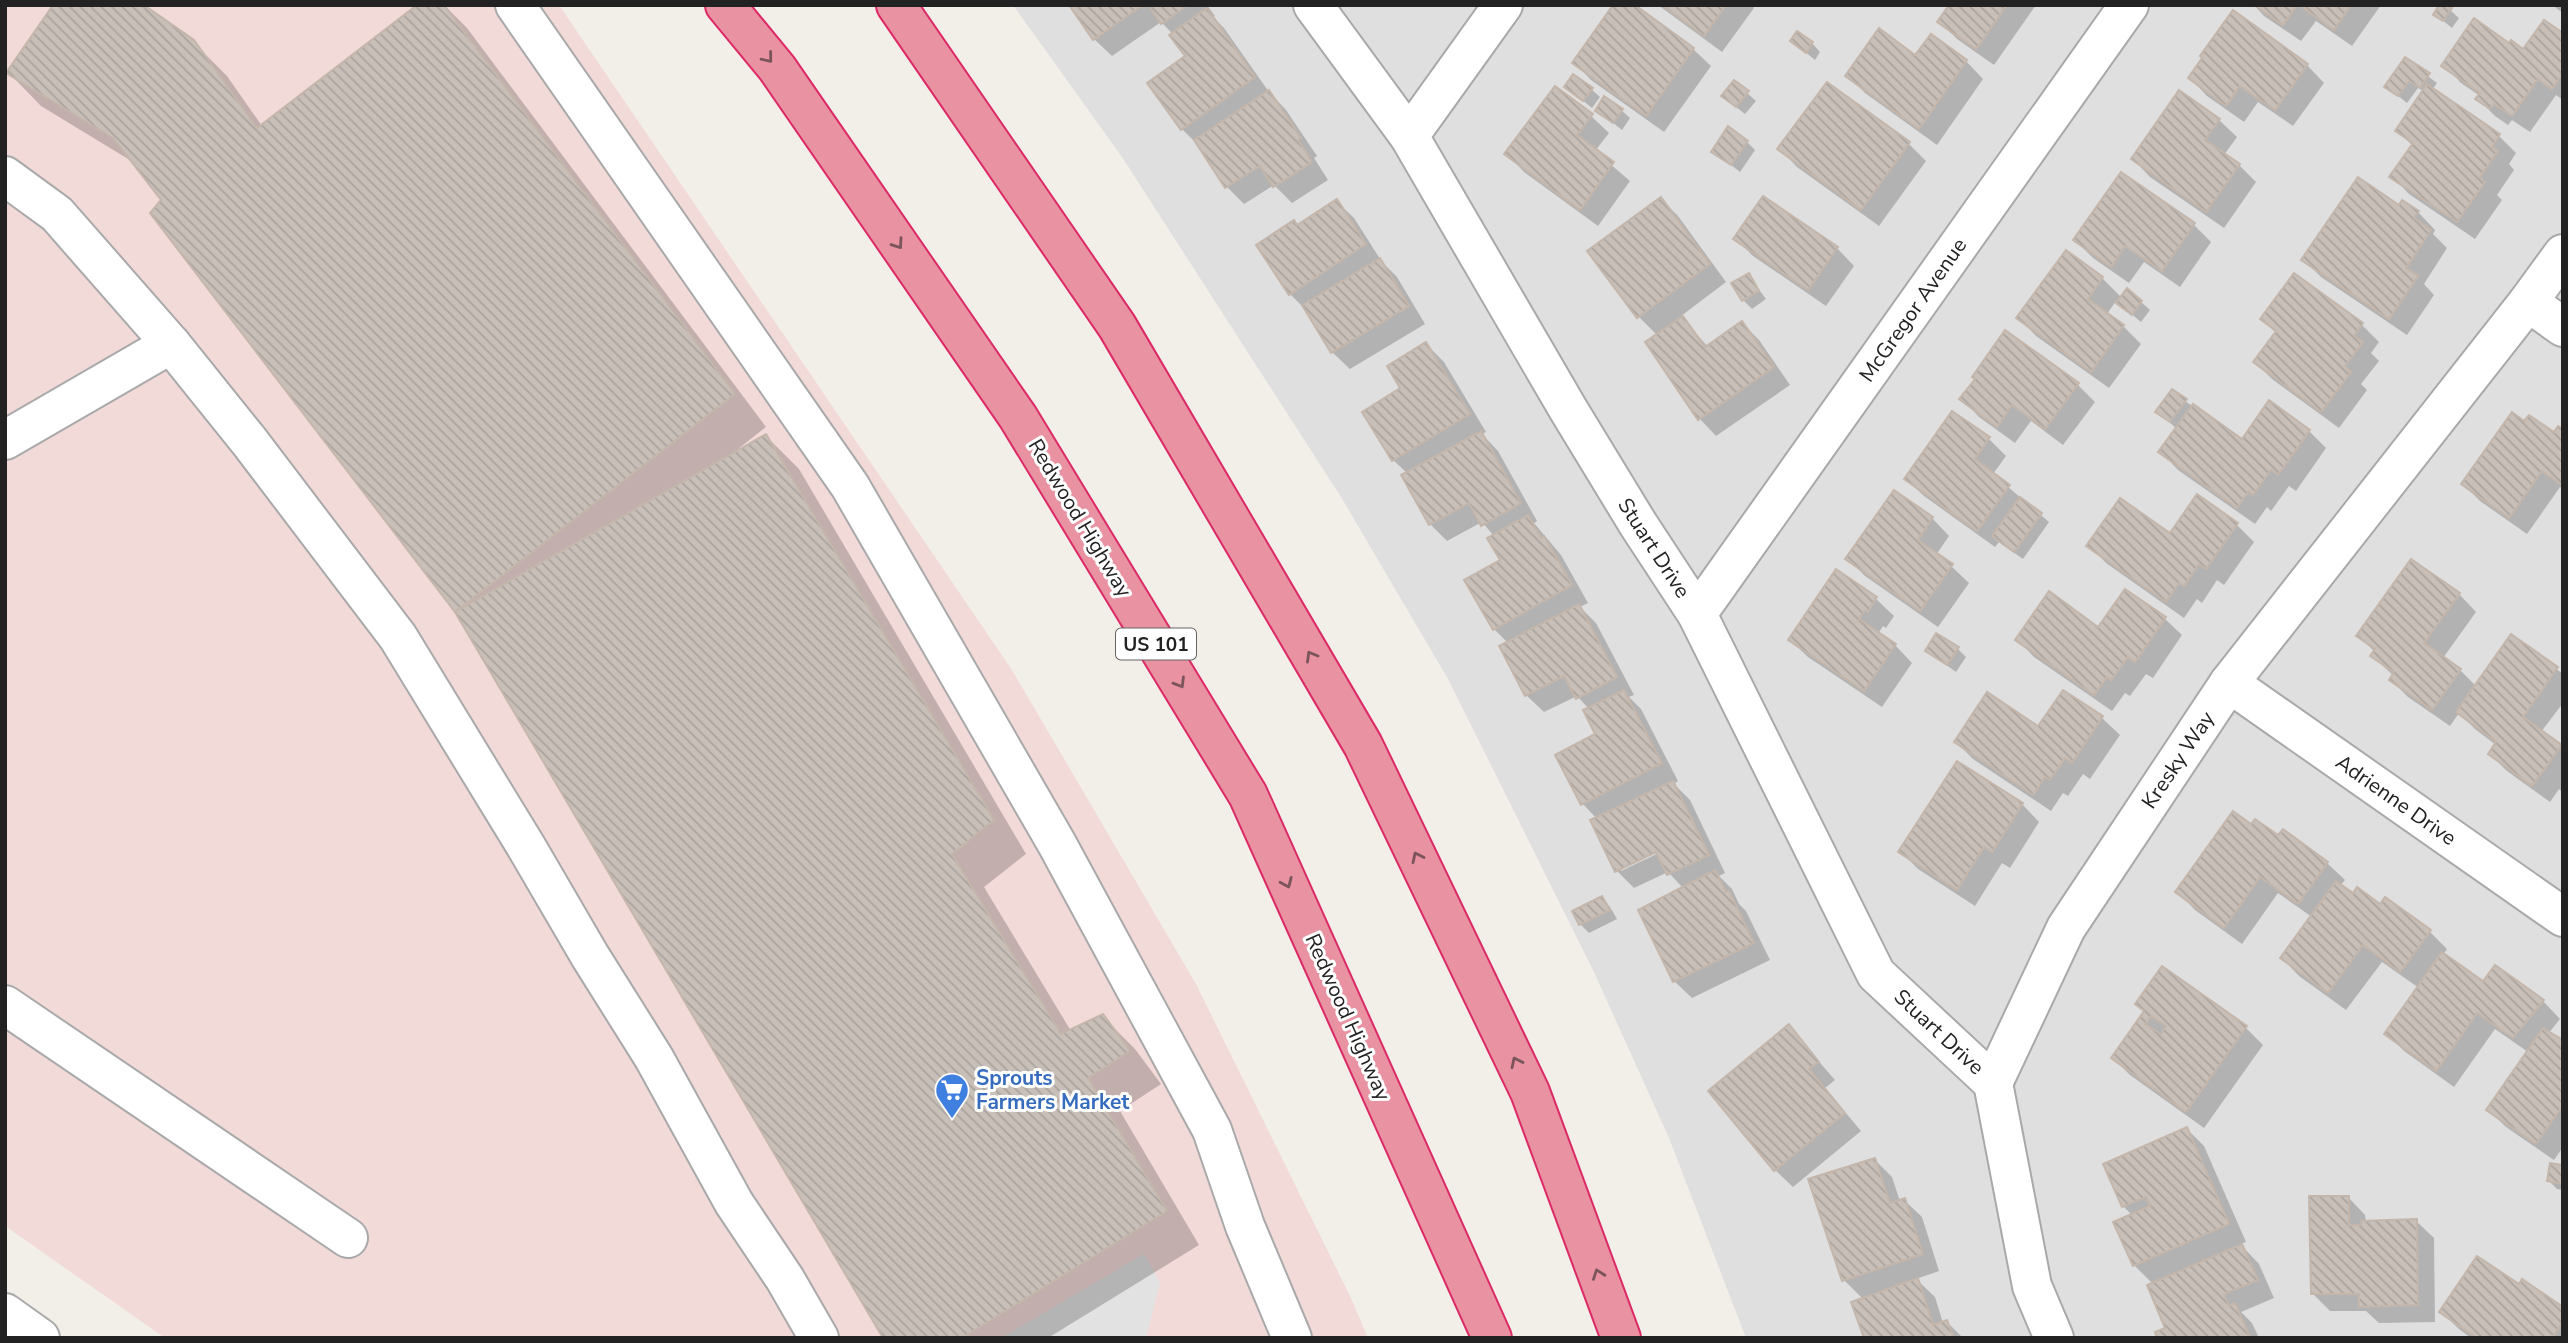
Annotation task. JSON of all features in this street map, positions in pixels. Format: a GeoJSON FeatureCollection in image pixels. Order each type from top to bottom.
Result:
{"type":"FeatureCollection","features":[{"type":"Feature","properties":{"kind":"highway","name":"Redwood Highway"},"geometry":{"type":"LineString","coordinates":[[725,5],[776,68],[1018,417],[1248,795],[1492,1338]]}},
{"type":"Feature","properties":{"kind":"highway"},"geometry":{"type":"LineString","coordinates":[[896,5],[1117,326],[1363,745],[1530,1092],[1621,1338]]}},
{"type":"Feature","properties":{"kind":"street"},"geometry":{"type":"LineString","coordinates":[[515,5],[857,498],[1057,844],[1212,1130],[1245,1226],[1292,1338]]}},
{"type":"Feature","properties":{"kind":"street","name":"Stuart Drive"},"geometry":{"type":"LineString","coordinates":[[1313,5],[1409,136],[1575,421],[1697,614],[1876,974],[1993,1083]]}},
{"type":"Feature","properties":{"kind":"street"},"geometry":{"type":"LineString","coordinates":[[1409,136],[1503,5]]}},
{"type":"Feature","properties":{"kind":"street","name":"McGregor Avenue"},"geometry":{"type":"LineString","coordinates":[[1697,614],[2129,5]]}},
{"type":"Feature","properties":{"kind":"street"},"geometry":{"type":"LineString","coordinates":[[5,176],[57,214],[171,344],[249,441],[398,637],[654,1058],[734,1203],[785,1279],[819,1338]]}},
{"type":"Feature","properties":{"kind":"street","name":"Kresky Way"},"geometry":{"type":"LineString","coordinates":[[1993,1083],[2066,928],[2229,683],[2563,254]]}},
{"type":"Feature","properties":{"kind":"street"},"geometry":{"type":"LineString","coordinates":[[2528,302],[2563,327]]}},
{"type":"Feature","properties":{"kind":"street"},"geometry":{"type":"LineString","coordinates":[[5,440],[171,344]]}},
{"type":"Feature","properties":{"kind":"street","name":"Adrienne Drive"},"geometry":{"type":"LineString","coordinates":[[2229,683],[2563,917]]}},
{"type":"Feature","properties":{"kind":"street"},"geometry":{"type":"LineString","coordinates":[[5,1005],[348,1238]]}},
{"type":"Feature","properties":{"kind":"street"},"geometry":{"type":"LineString","coordinates":[[1993,1083],[2032,1286],[2054,1338]]}},
{"type":"Feature","properties":{"kind":"street"},"geometry":{"type":"LineString","coordinates":[[5,1313],[40,1338]]}},
{"type":"Feature","properties":{"kind":"shaded area"},"geometry":{"type":"Polygon","coordinates":[[[5,5],[559,5],[1012,670],[1196,984],[1351,1298],[1368,1338],[165,1338],[5,1226],[5,5]]]}},
{"type":"Feature","properties":{"kind":"shaded area"},"geometry":{"type":"Polygon","coordinates":[[[1013,5],[2563,5],[2563,1338],[1746,1338],[1669,1138],[1594,972],[1448,679],[1341,497],[1122,157],[1013,5]]]}},
{"type":"Feature","properties":{"kind":"shaded area"},"geometry":{"type":"Polygon","coordinates":[[[1144,1254],[1160,1282],[1146,1338],[1001,1338],[1144,1254]]]}},
{"type":"Feature","properties":{"kind":"building"},"geometry":{"type":"Polygon","coordinates":[[[53,5],[144,5],[194,40],[257,128],[417,5],[444,5],[735,394],[455,612],[150,213],[161,200],[113,138],[6,73],[53,5]]]}},
{"type":"Feature","properties":{"kind":"building"},"geometry":{"type":"Polygon","coordinates":[[[1069,5],[1143,5],[1093,40],[1069,5]]]}},
{"type":"Feature","properties":{"kind":"building"},"geometry":{"type":"Polygon","coordinates":[[[1148,5],[1188,5],[1161,24],[1148,5]]]}},
{"type":"Feature","properties":{"kind":"building"},"geometry":{"type":"Polygon","coordinates":[[[1613,5],[1635,5],[1694,48],[1646,116],[1572,63],[1613,5]]]}},
{"type":"Feature","properties":{"kind":"building"},"geometry":{"type":"Polygon","coordinates":[[[1662,5],[1726,5],[1704,36],[1662,5]]]}},
{"type":"Feature","properties":{"kind":"building"},"geometry":{"type":"Polygon","coordinates":[[[1949,5],[2007,5],[1976,49],[1937,22],[1949,5]]]}},
{"type":"Feature","properties":{"kind":"building"},"geometry":{"type":"Polygon","coordinates":[[[2254,5],[2297,5],[2283,25],[2254,5]]]}},
{"type":"Feature","properties":{"kind":"building"},"geometry":{"type":"Polygon","coordinates":[[[2299,5],[2351,5],[2334,30],[2299,5]]]}},
{"type":"Feature","properties":{"kind":"building"},"geometry":{"type":"Polygon","coordinates":[[[2439,5],[2452,8],[2443,21],[2433,15],[2439,5]]]}},
{"type":"Feature","properties":{"kind":"building"},"geometry":{"type":"Polygon","coordinates":[[[1207,8],[1255,77],[1181,130],[1147,83],[1185,56],[1169,35],[1207,8]]]}},
{"type":"Feature","properties":{"kind":"building"},"geometry":{"type":"Polygon","coordinates":[[[2233,10],[2308,64],[2275,110],[2240,86],[2226,106],[2188,78],[2202,58],[2200,56],[2233,10]]]}},
{"type":"Feature","properties":{"kind":"building"},"geometry":{"type":"Polygon","coordinates":[[[2474,18],[2509,43],[2511,40],[2523,49],[2544,20],[2563,33],[2563,73],[2552,89],[2538,79],[2512,116],[2494,104],[2490,109],[2475,99],[2480,93],[2441,66],[2474,18]]]}},
{"type":"Feature","properties":{"kind":"building"},"geometry":{"type":"Polygon","coordinates":[[[1879,28],[1915,55],[1931,34],[1967,60],[1919,129],[1845,76],[1879,28]]]}},
{"type":"Feature","properties":{"kind":"building"},"geometry":{"type":"Polygon","coordinates":[[[1797,31],[1813,42],[1806,53],[1790,41],[1797,31]]]}},
{"type":"Feature","properties":{"kind":"building"},"geometry":{"type":"Polygon","coordinates":[[[2405,57],[2430,73],[2420,88],[2409,81],[2398,96],[2384,87],[2405,57]]]}},
{"type":"Feature","properties":{"kind":"building"},"geometry":{"type":"Polygon","coordinates":[[[1573,74],[1593,88],[1583,101],[1564,87],[1573,74]]]}},
{"type":"Feature","properties":{"kind":"building"},"geometry":{"type":"Polygon","coordinates":[[[1734,80],[1749,91],[1736,107],[1721,96],[1734,80]]]}},
{"type":"Feature","properties":{"kind":"building"},"geometry":{"type":"Polygon","coordinates":[[[1827,82],[1910,142],[1861,210],[1777,149],[1827,82]]]}},
{"type":"Feature","properties":{"kind":"building"},"geometry":{"type":"Polygon","coordinates":[[[2427,84],[2500,134],[2492,147],[2498,151],[2480,177],[2485,182],[2457,222],[2389,177],[2413,143],[2395,131],[2427,84]]]}},
{"type":"Feature","properties":{"kind":"building"},"geometry":{"type":"Polygon","coordinates":[[[1555,86],[1593,114],[1577,135],[1614,162],[1580,210],[1504,154],[1555,86]]]}},
{"type":"Feature","properties":{"kind":"building"},"geometry":{"type":"Polygon","coordinates":[[[1269,90],[1301,138],[1298,140],[1312,162],[1273,187],[1260,166],[1225,188],[1194,140],[1269,90]]]}},
{"type":"Feature","properties":{"kind":"building"},"geometry":{"type":"Polygon","coordinates":[[[2179,90],[2220,119],[2205,140],[2240,164],[2206,212],[2131,159],[2179,90]]]}},
{"type":"Feature","properties":{"kind":"building"},"geometry":{"type":"Polygon","coordinates":[[[1604,96],[1623,109],[1613,123],[1595,111],[1604,96]]]}},
{"type":"Feature","properties":{"kind":"building"},"geometry":{"type":"Polygon","coordinates":[[[1728,126],[1748,141],[1731,165],[1711,152],[1728,126]]]}},
{"type":"Feature","properties":{"kind":"building"},"geometry":{"type":"Polygon","coordinates":[[[2121,172],[2195,223],[2162,271],[2125,246],[2111,267],[2073,240],[2121,172]]]}},
{"type":"Feature","properties":{"kind":"building"},"geometry":{"type":"Polygon","coordinates":[[[2358,177],[2399,205],[2402,200],[2419,211],[2414,218],[2431,230],[2406,268],[2418,276],[2389,319],[2301,260],[2358,177]]]}},
{"type":"Feature","properties":{"kind":"building"},"geometry":{"type":"Polygon","coordinates":[[[1763,196],[1838,247],[1808,290],[1733,239],[1763,196]]]}},
{"type":"Feature","properties":{"kind":"building"},"geometry":{"type":"Polygon","coordinates":[[[1661,197],[1710,264],[1637,318],[1587,251],[1661,197]]]}},
{"type":"Feature","properties":{"kind":"building"},"geometry":{"type":"Polygon","coordinates":[[[1337,199],[1366,244],[1289,295],[1256,245],[1294,220],[1297,225],[1337,199]]]}},
{"type":"Feature","properties":{"kind":"building"},"geometry":{"type":"Polygon","coordinates":[[[2066,250],[2103,277],[2088,299],[2124,325],[2091,372],[2016,318],[2066,250]]]}},
{"type":"Feature","properties":{"kind":"building"},"geometry":{"type":"Polygon","coordinates":[[[1380,258],[1409,306],[1331,353],[1302,305],[1380,258]]]}},
{"type":"Feature","properties":{"kind":"building"},"geometry":{"type":"Polygon","coordinates":[[[1749,273],[1759,291],[1742,301],[1731,283],[1749,273]]]}},
{"type":"Feature","properties":{"kind":"building"},"geometry":{"type":"Polygon","coordinates":[[[2294,273],[2363,323],[2354,336],[2363,342],[2345,366],[2351,372],[2321,412],[2253,362],[2276,331],[2260,319],[2294,273]]]}},
{"type":"Feature","properties":{"kind":"building"},"geometry":{"type":"Polygon","coordinates":[[[2127,288],[2142,301],[2132,315],[2116,303],[2127,288]]]}},
{"type":"Feature","properties":{"kind":"building"},"geometry":{"type":"Polygon","coordinates":[[[1683,316],[1705,347],[1742,321],[1774,367],[1698,420],[1645,342],[1683,316]]]}},
{"type":"Feature","properties":{"kind":"building"},"geometry":{"type":"Polygon","coordinates":[[[2005,330],[2079,383],[2045,429],[2012,405],[1997,427],[1959,399],[1975,379],[1972,377],[2005,330]]]}},
{"type":"Feature","properties":{"kind":"building"},"geometry":{"type":"Polygon","coordinates":[[[1426,342],[1470,414],[1392,461],[1362,412],[1400,388],[1387,366],[1426,342]]]}},
{"type":"Feature","properties":{"kind":"building"},"geometry":{"type":"Polygon","coordinates":[[[2172,389],[2187,399],[2170,422],[2155,412],[2172,389]]]}},
{"type":"Feature","properties":{"kind":"building"},"geometry":{"type":"Polygon","coordinates":[[[2269,400],[2310,430],[2278,475],[2271,470],[2253,495],[2249,491],[2237,508],[2158,452],[2193,404],[2242,439],[2269,400]]]}},
{"type":"Feature","properties":{"kind":"building"},"geometry":{"type":"Polygon","coordinates":[[[1952,411],[1990,437],[1975,459],[2010,485],[1977,531],[1904,479],[1952,411]]]}},
{"type":"Feature","properties":{"kind":"building"},"geometry":{"type":"Polygon","coordinates":[[[2512,412],[2524,421],[2529,415],[2554,432],[2558,426],[2563,429],[2563,486],[2542,471],[2509,518],[2461,484],[2512,412]]]}},
{"type":"Feature","properties":{"kind":"building"},"geometry":{"type":"Polygon","coordinates":[[[1481,431],[1521,503],[1481,526],[1469,503],[1429,525],[1401,475],[1481,431]]]}},
{"type":"Feature","properties":{"kind":"building"},"geometry":{"type":"Polygon","coordinates":[[[766,434],[994,820],[952,854],[1061,1034],[1103,1014],[1130,1051],[1088,1078],[1167,1211],[962,1338],[883,1338],[455,612],[766,434]]]}},
{"type":"Feature","properties":{"kind":"building"},"geometry":{"type":"Polygon","coordinates":[[[1894,490],[1933,517],[1918,540],[1953,564],[1920,611],[1845,559],[1894,490]]]}},
{"type":"Feature","properties":{"kind":"building"},"geometry":{"type":"Polygon","coordinates":[[[2197,494],[2238,523],[2206,569],[2199,564],[2184,586],[2179,583],[2166,602],[2086,546],[2120,498],[2170,533],[2197,494]]]}},
{"type":"Feature","properties":{"kind":"building"},"geometry":{"type":"Polygon","coordinates":[[[2020,497],[2042,513],[2014,552],[1992,536],[2020,497]]]}},
{"type":"Feature","properties":{"kind":"building"},"geometry":{"type":"Polygon","coordinates":[[[1528,515],[1541,538],[1544,536],[1572,585],[1493,630],[1464,580],[1500,560],[1487,538],[1528,515]]]}},
{"type":"Feature","properties":{"kind":"building"},"geometry":{"type":"Polygon","coordinates":[[[2411,559],[2460,593],[2424,643],[2461,669],[2432,710],[2389,680],[2394,672],[2370,656],[2375,649],[2356,636],[2411,559]]]}},
{"type":"Feature","properties":{"kind":"building"},"geometry":{"type":"Polygon","coordinates":[[[1836,569],[1877,597],[1868,612],[1865,610],[1859,619],[1896,644],[1864,691],[1788,640],[1836,569]]]}},
{"type":"Feature","properties":{"kind":"building"},"geometry":{"type":"Polygon","coordinates":[[[2125,589],[2166,617],[2135,662],[2128,657],[2111,680],[2107,677],[2094,695],[2015,640],[2049,591],[2098,627],[2125,589]]]}},
{"type":"Feature","properties":{"kind":"building"},"geometry":{"type":"Polygon","coordinates":[[[1579,604],[1617,677],[1576,699],[1564,676],[1525,696],[1499,646],[1579,604]]]}},
{"type":"Feature","properties":{"kind":"building"},"geometry":{"type":"Polygon","coordinates":[[[1936,633],[1959,647],[1947,665],[1925,651],[1936,633]]]}},
{"type":"Feature","properties":{"kind":"building"},"geometry":{"type":"Polygon","coordinates":[[[2511,634],[2558,667],[2523,717],[2562,745],[2532,786],[2488,754],[2496,742],[2456,712],[2511,634]]]}},
{"type":"Feature","properties":{"kind":"building"},"geometry":{"type":"Polygon","coordinates":[[[1624,690],[1662,763],[1581,805],[1555,755],[1595,734],[1583,710],[1624,690]]]}},
{"type":"Feature","properties":{"kind":"building"},"geometry":{"type":"Polygon","coordinates":[[[2063,690],[2103,716],[2072,763],[2065,758],[2050,780],[2045,777],[2033,795],[1954,742],[1987,692],[2038,726],[2063,690]]]}},
{"type":"Feature","properties":{"kind":"building"},"geometry":{"type":"Polygon","coordinates":[[[1957,761],[2023,803],[1992,852],[1984,847],[1957,890],[1898,852],[1957,761]]]}},
{"type":"Feature","properties":{"kind":"building"},"geometry":{"type":"Polygon","coordinates":[[[1673,781],[1709,855],[1667,875],[1656,852],[1615,872],[1590,820],[1673,781]]]}},
{"type":"Feature","properties":{"kind":"building"},"geometry":{"type":"Polygon","coordinates":[[[2233,811],[2251,824],[2255,819],[2278,835],[2283,829],[2328,862],[2298,904],[2260,877],[2224,928],[2175,892],[2233,811]]]}},
{"type":"Feature","properties":{"kind":"building"},"geometry":{"type":"Polygon","coordinates":[[[1715,870],[1726,892],[1729,891],[1754,943],[1673,982],[1638,910],[1715,870]]]}},
{"type":"Feature","properties":{"kind":"building"},"geometry":{"type":"Polygon","coordinates":[[[2336,881],[2353,893],[2357,887],[2380,904],[2385,897],[2431,930],[2400,972],[2363,945],[2328,993],[2280,958],[2336,881]]]}},
{"type":"Feature","properties":{"kind":"building"},"geometry":{"type":"Polygon","coordinates":[[[1602,896],[1610,910],[1579,925],[1572,911],[1602,896]]]}},
{"type":"Feature","properties":{"kind":"building"},"geometry":{"type":"Polygon","coordinates":[[[2442,952],[2483,981],[2495,965],[2544,1000],[2513,1038],[2477,1013],[2436,1071],[2384,1034],[2442,952]]]}},
{"type":"Feature","properties":{"kind":"building"},"geometry":{"type":"Polygon","coordinates":[[[2162,966],[2247,1026],[2186,1112],[2111,1058],[2144,1011],[2135,1004],[2162,966]],[[2151,1016],[2145,1024],[2161,1034],[2166,1026],[2151,1016]]]}},
{"type":"Feature","properties":{"kind":"building"},"geometry":{"type":"Polygon","coordinates":[[[1789,1024],[1819,1062],[1809,1069],[1845,1113],[1774,1171],[1708,1091],[1789,1024]]]}},
{"type":"Feature","properties":{"kind":"building"},"geometry":{"type":"Polygon","coordinates":[[[2543,1028],[2563,1040],[2563,1105],[2536,1144],[2486,1110],[2543,1028]]]}},
{"type":"Feature","properties":{"kind":"building"},"geometry":{"type":"Polygon","coordinates":[[[2187,1127],[2229,1224],[2133,1266],[2113,1222],[2150,1206],[2146,1197],[2122,1207],[2103,1164],[2187,1127]]]}},
{"type":"Feature","properties":{"kind":"building"},"geometry":{"type":"Polygon","coordinates":[[[1875,1158],[1890,1203],[1905,1198],[1923,1254],[1842,1281],[1808,1179],[1875,1158]]]}},
{"type":"Feature","properties":{"kind":"building"},"geometry":{"type":"Polygon","coordinates":[[[2550,1163],[2563,1165],[2563,1184],[2547,1181],[2550,1163]]]}},
{"type":"Feature","properties":{"kind":"building"},"geometry":{"type":"Polygon","coordinates":[[[2309,1196],[2349,1196],[2349,1225],[2361,1225],[2361,1221],[2417,1219],[2418,1305],[2359,1307],[2359,1294],[2311,1294],[2309,1196]]]}},
{"type":"Feature","properties":{"kind":"building"},"geometry":{"type":"Polygon","coordinates":[[[2242,1244],[2258,1280],[2224,1294],[2229,1306],[2235,1303],[2250,1338],[2157,1338],[2155,1332],[2165,1328],[2147,1285],[2242,1244]]]}},
{"type":"Feature","properties":{"kind":"building"},"geometry":{"type":"Polygon","coordinates":[[[2477,1256],[2519,1284],[2522,1279],[2563,1307],[2563,1322],[2552,1338],[2477,1338],[2439,1312],[2477,1256]]]}},
{"type":"Feature","properties":{"kind":"building"},"geometry":{"type":"Polygon","coordinates":[[[1918,1278],[1933,1325],[1947,1320],[1954,1338],[1864,1338],[1851,1302],[1918,1278]]]}},
{"type":"Feature","properties":{"kind":"place","name":"Sprouts Farmers Market"},"geometry":{"type":"Point","coordinates":[952,1120]}}]}
